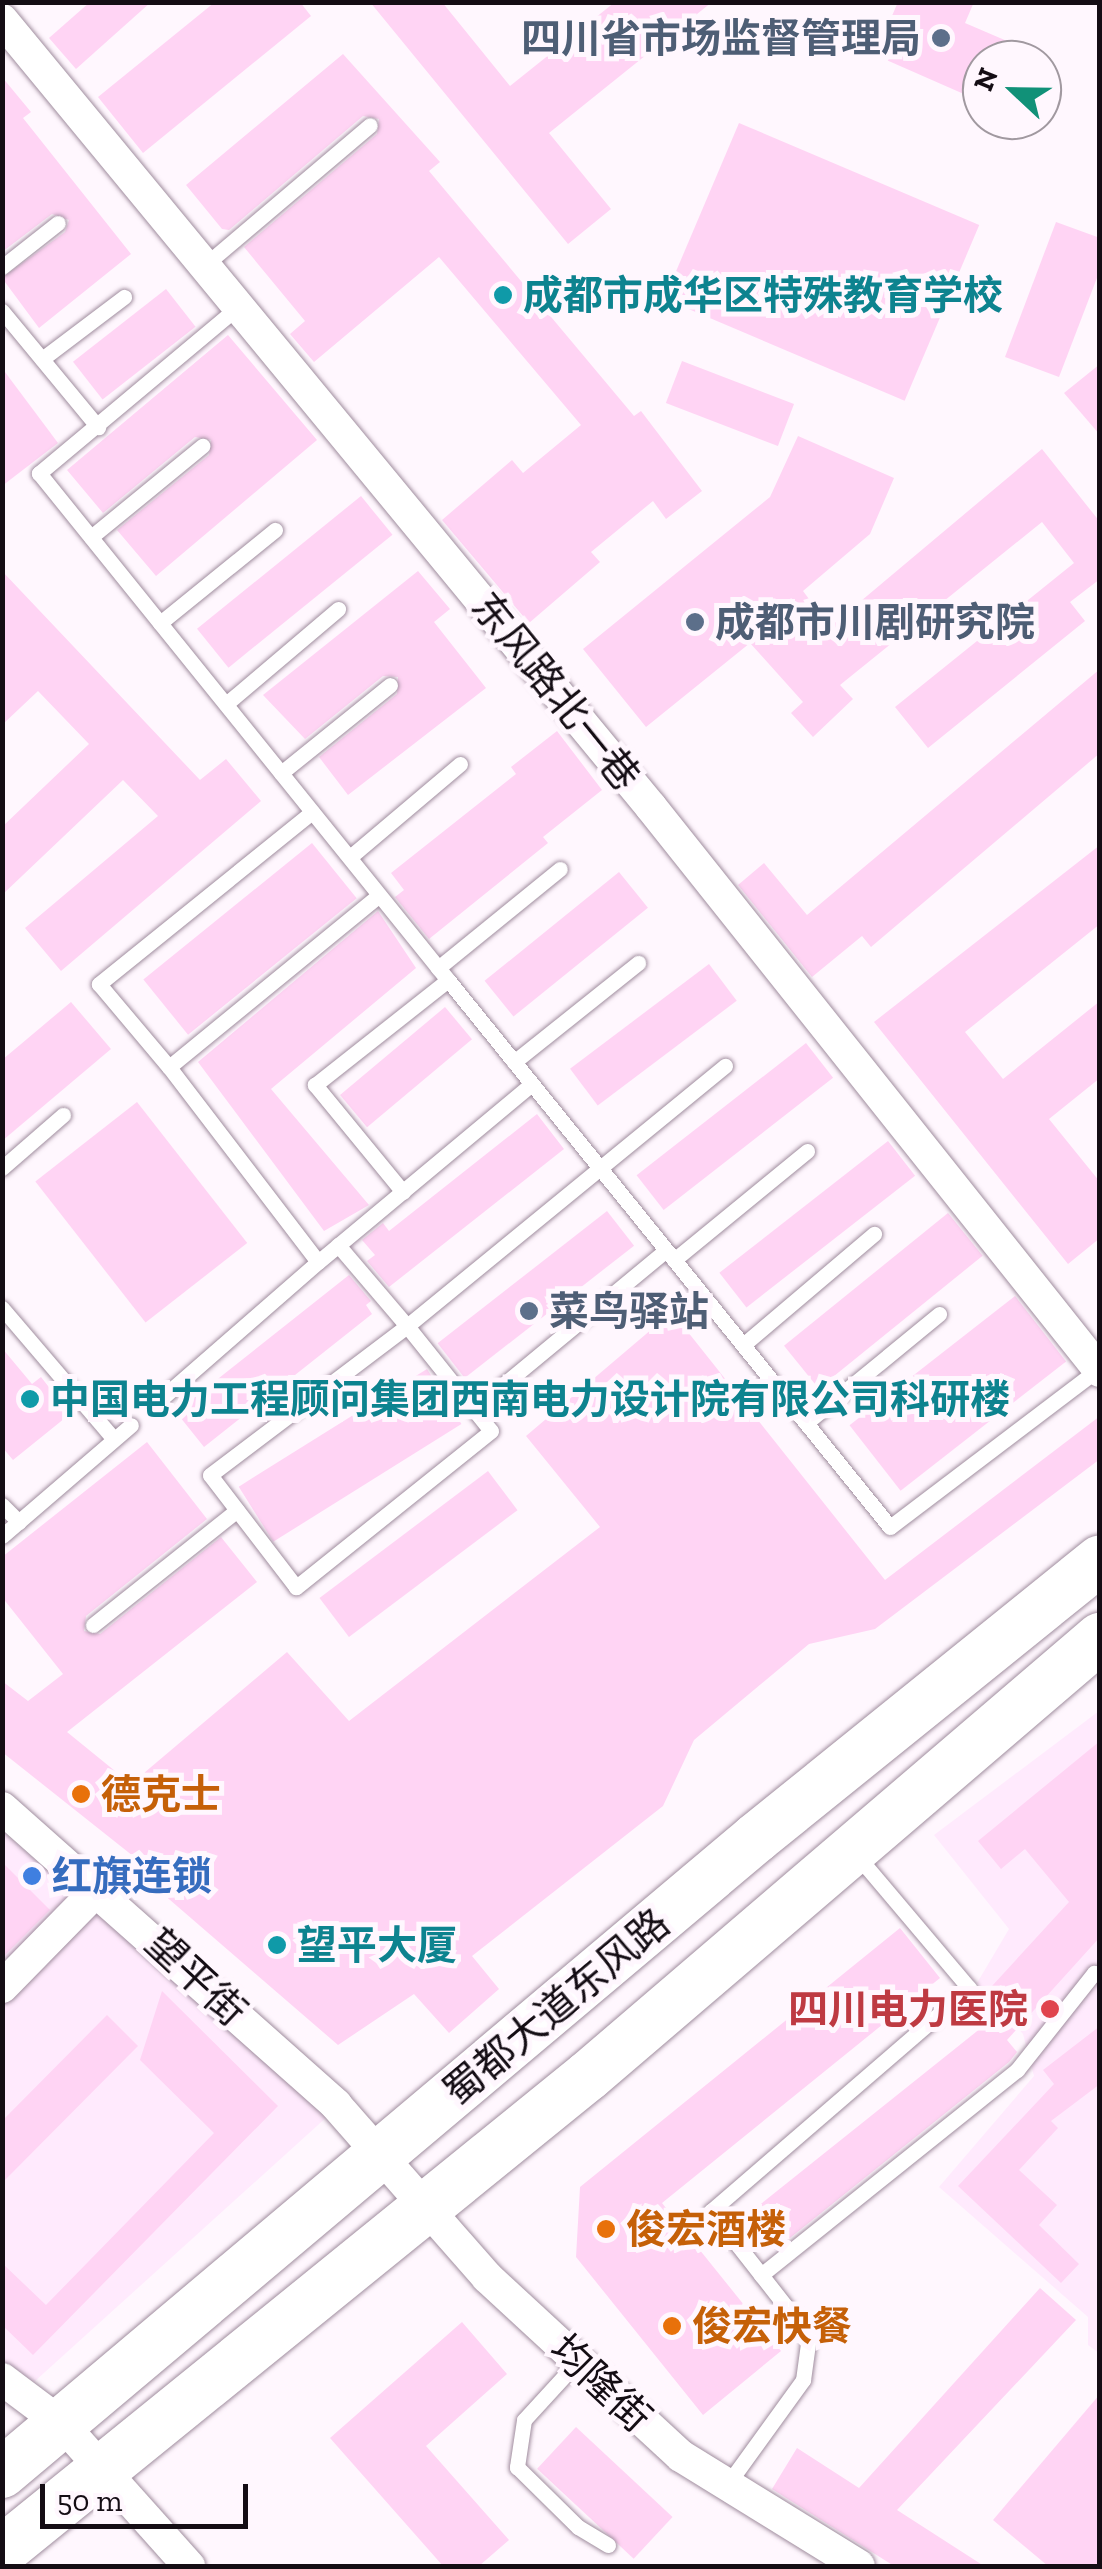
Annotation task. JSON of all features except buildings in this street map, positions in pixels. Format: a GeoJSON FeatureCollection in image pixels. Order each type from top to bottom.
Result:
{"type":"FeatureCollection","features":[{"type":"Feature","properties":{"kind":"main road","name":"蜀都大道东风路"},"geometry":{"type":"LineString","coordinates":[[10,2467],[382,2153],[1100,1560]]}},
{"type":"Feature","properties":{"kind":"main road","name":"蜀都大道东风路"},"geometry":{"type":"LineString","coordinates":[[2,2551],[426,2203],[588,2076],[1100,1638]]}},
{"type":"Feature","properties":{"kind":"street","name":"东风路北一巷"},"geometry":{"type":"LineString","coordinates":[[2,20],[652,807],[1099,1370]]}},
{"type":"Feature","properties":{"kind":"street","name":"望平街"},"geometry":{"type":"LineString","coordinates":[[2,1808],[99,1888],[382,2153]]}},
{"type":"Feature","properties":{"kind":"street"},"geometry":{"type":"LineString","coordinates":[[2,1988],[99,1888]]}},
{"type":"Feature","properties":{"kind":"street","name":"均隆街"},"geometry":{"type":"LineString","coordinates":[[382,2153],[486,2276],[680,2456],[859,2566]]}},
{"type":"Feature","properties":{"kind":"street"},"geometry":{"type":"LineString","coordinates":[[2,2379],[62,2424],[106,2468],[189,2566]]}},
{"type":"Feature","properties":{"kind":"lane"},"geometry":{"type":"LineString","coordinates":[[205,265],[370,125]]}},
{"type":"Feature","properties":{"kind":"lane"},"geometry":{"type":"LineString","coordinates":[[2,267],[58,223]]}},
{"type":"Feature","properties":{"kind":"lane"},"geometry":{"type":"LineString","coordinates":[[42,358],[124,297]]}},
{"type":"Feature","properties":{"kind":"lane"},"geometry":{"type":"LineString","coordinates":[[238,306],[40,474],[890,1527],[1099,1370]]}},
{"type":"Feature","properties":{"kind":"lane"},"geometry":{"type":"LineString","coordinates":[[2,311],[9,331],[42,358],[98,427]]}},
{"type":"Feature","properties":{"kind":"lane"},"geometry":{"type":"LineString","coordinates":[[91,538],[202,446]]}},
{"type":"Feature","properties":{"kind":"lane"},"geometry":{"type":"LineString","coordinates":[[160,623],[275,530]]}},
{"type":"Feature","properties":{"kind":"lane"},"geometry":{"type":"LineString","coordinates":[[226,704],[338,608]]}},
{"type":"Feature","properties":{"kind":"lane"},"geometry":{"type":"LineString","coordinates":[[281,773],[390,685]]}},
{"type":"Feature","properties":{"kind":"lane"},"geometry":{"type":"LineString","coordinates":[[350,857],[460,764]]}},
{"type":"Feature","properties":{"kind":"lane"},"geometry":{"type":"LineString","coordinates":[[312,812],[99,984],[169,1067],[318,1262]]}},
{"type":"Feature","properties":{"kind":"lane"},"geometry":{"type":"LineString","coordinates":[[403,1192],[314,1085],[560,869]]}},
{"type":"Feature","properties":{"kind":"lane"},"geometry":{"type":"LineString","coordinates":[[169,1067],[380,895]]}},
{"type":"Feature","properties":{"kind":"lane"},"geometry":{"type":"LineString","coordinates":[[514,1062],[638,963]]}},
{"type":"Feature","properties":{"kind":"lane"},"geometry":{"type":"LineString","coordinates":[[338,1246],[407,1326],[491,1432],[296,1587],[210,1476],[407,1326],[725,1066]]}},
{"type":"Feature","properties":{"kind":"lane"},"geometry":{"type":"LineString","coordinates":[[163,1398],[318,1262],[532,1084]]}},
{"type":"Feature","properties":{"kind":"lane"},"geometry":{"type":"LineString","coordinates":[[2,1168],[63,1115]]}},
{"type":"Feature","properties":{"kind":"lane"},"geometry":{"type":"LineString","coordinates":[[474,1409],[806,1151]]}},
{"type":"Feature","properties":{"kind":"lane"},"geometry":{"type":"LineString","coordinates":[[743,1345],[874,1234]]}},
{"type":"Feature","properties":{"kind":"lane"},"geometry":{"type":"LineString","coordinates":[[2,1308],[114,1440]]}},
{"type":"Feature","properties":{"kind":"lane"},"geometry":{"type":"LineString","coordinates":[[806,1423],[939,1314]]}},
{"type":"Feature","properties":{"kind":"lane"},"geometry":{"type":"LineString","coordinates":[[2,1536],[132,1426]]}},
{"type":"Feature","properties":{"kind":"lane"},"geometry":{"type":"LineString","coordinates":[[2,1505],[19,1522]]}},
{"type":"Feature","properties":{"kind":"lane"},"geometry":{"type":"LineString","coordinates":[[93,1624],[237,1510]]}},
{"type":"Feature","properties":{"kind":"lane"},"geometry":{"type":"LineString","coordinates":[[727,2485],[804,2380],[809,2336],[711,2211],[969,1988],[852,1850]]}},
{"type":"Feature","properties":{"kind":"lane"},"geometry":{"type":"LineString","coordinates":[[761,2275],[1017,2070],[1094,1973],[1100,1975]]}},
{"type":"Feature","properties":{"kind":"lane"},"geometry":{"type":"LineString","coordinates":[[578,2361],[524,2420],[517,2467],[578,2527],[608,2544]]}},
{"type":"Feature","properties":{"kind":"shaded area","name":"四川电力医院"},"geometry":{"type":"Polygon","coordinates":[[[1099,1711],[1099,2353],[1088,2345],[1088,2317],[939,2187],[1034,2076],[1023,2034],[977,1983],[1009,1929],[934,1835],[1099,1711]]]}},
{"type":"Feature","properties":{"kind":"shaded area"},"geometry":{"type":"Polygon","coordinates":[[[2,1831],[329,2115],[34,2382],[3,2363],[2,1831]]]}},
{"type":"Feature","properties":{"kind":"pier"},"geometry":{"type":"Polygon","coordinates":[[[3,2479],[84,2560],[76,2566],[2,2566],[3,2479]]]}},
{"type":"Feature","properties":{"kind":"place","name":"四川省市场监督管理局"},"geometry":{"type":"Point","coordinates":[941,38]}},
{"type":"Feature","properties":{"kind":"place","name":"成都市成华区特殊教育学校"},"geometry":{"type":"Point","coordinates":[503,295]}},
{"type":"Feature","properties":{"kind":"place","name":"成都市川剧研究院"},"geometry":{"type":"Point","coordinates":[695,622]}},
{"type":"Feature","properties":{"kind":"place","name":"菜鸟驿站"},"geometry":{"type":"Point","coordinates":[529,1311]}},
{"type":"Feature","properties":{"kind":"place","name":"中国电力工程顾问集团西南电力设计院有限公司科研楼"},"geometry":{"type":"Point","coordinates":[30,1399]}},
{"type":"Feature","properties":{"kind":"place","name":"德克士"},"geometry":{"type":"Point","coordinates":[81,1794]}},
{"type":"Feature","properties":{"kind":"place","name":"红旗连锁"},"geometry":{"type":"Point","coordinates":[32,1876]}},
{"type":"Feature","properties":{"kind":"place","name":"望平大厦"},"geometry":{"type":"Point","coordinates":[277,1945]}},
{"type":"Feature","properties":{"kind":"place","name":"四川电力医院"},"geometry":{"type":"Point","coordinates":[1050,2009]}},
{"type":"Feature","properties":{"kind":"place","name":"俊宏酒楼"},"geometry":{"type":"Point","coordinates":[606,2229]}},
{"type":"Feature","properties":{"kind":"place","name":"俊宏快餐"},"geometry":{"type":"Point","coordinates":[672,2326]}}]}
